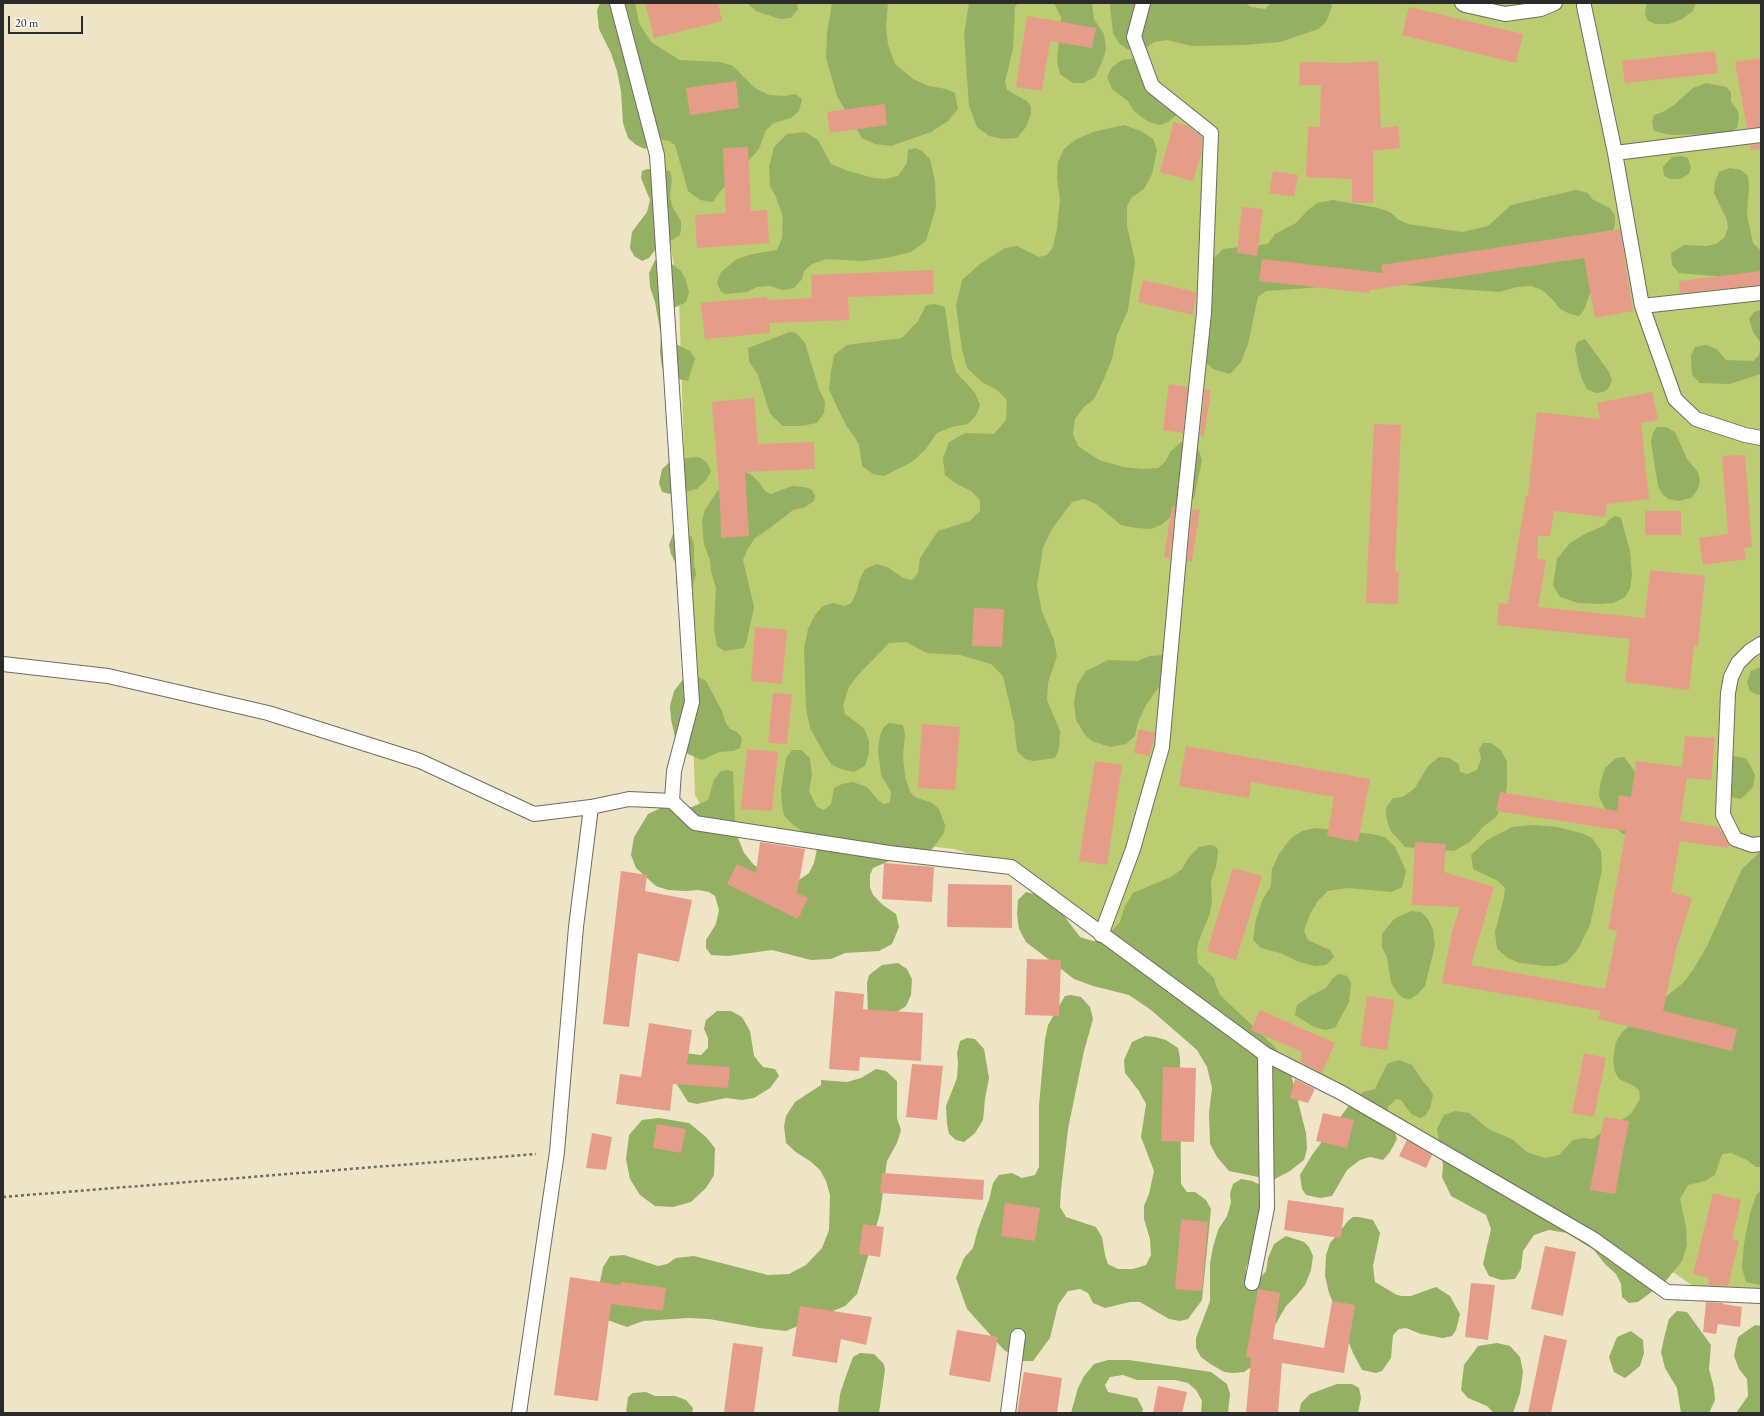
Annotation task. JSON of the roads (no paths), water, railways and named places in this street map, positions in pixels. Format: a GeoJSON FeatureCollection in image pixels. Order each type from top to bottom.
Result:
{"type":"FeatureCollection","features":[{"type":"Feature","properties":{"kind":"lane"},"geometry":{"type":"LineString","coordinates":[[617,3],[657,155],[692,702],[674,771],[672,801]]}},
{"type":"Feature","properties":{"kind":"lane"},"geometry":{"type":"LineString","coordinates":[[1101,935],[1133,849],[1162,746],[1182,523],[1204,313],[1211,133],[1152,86],[1134,37],[1143,3]]}},
{"type":"Feature","properties":{"kind":"lane"},"geometry":{"type":"LineString","coordinates":[[1462,3],[1505,14],[1541,9],[1555,3]]}},
{"type":"Feature","properties":{"kind":"lane"},"geometry":{"type":"LineString","coordinates":[[1584,3],[1615,153],[1642,306],[1675,399],[1696,419],[1745,435],[1761,438]]}},
{"type":"Feature","properties":{"kind":"lane"},"geometry":{"type":"LineString","coordinates":[[1615,153],[1761,135]]}},
{"type":"Feature","properties":{"kind":"lane"},"geometry":{"type":"LineString","coordinates":[[1642,306],[1761,293]]}},
{"type":"Feature","properties":{"kind":"lane"},"geometry":{"type":"LineString","coordinates":[[1761,644],[1750,651],[1738,663],[1731,677],[1728,693],[1723,815],[1735,839],[1752,845],[1761,844]]}},
{"type":"Feature","properties":{"kind":"lane"},"geometry":{"type":"LineString","coordinates":[[3,664],[108,676],[268,713],[420,762],[534,814],[592,807],[629,799],[672,801],[695,823],[889,853],[1011,867],[1101,935],[1265,1054],[1342,1093],[1593,1238],[1667,1292],[1761,1296]]}},
{"type":"Feature","properties":{"kind":"lane"},"geometry":{"type":"LineString","coordinates":[[519,1413],[557,1152],[576,927],[592,807]]}},
{"type":"Feature","properties":{"kind":"lane"},"geometry":{"type":"LineString","coordinates":[[1252,1282],[1267,1208],[1265,1054]]}},
{"type":"Feature","properties":{"kind":"lane"},"geometry":{"type":"LineString","coordinates":[[1008,1413],[1018,1336]]}}]}
